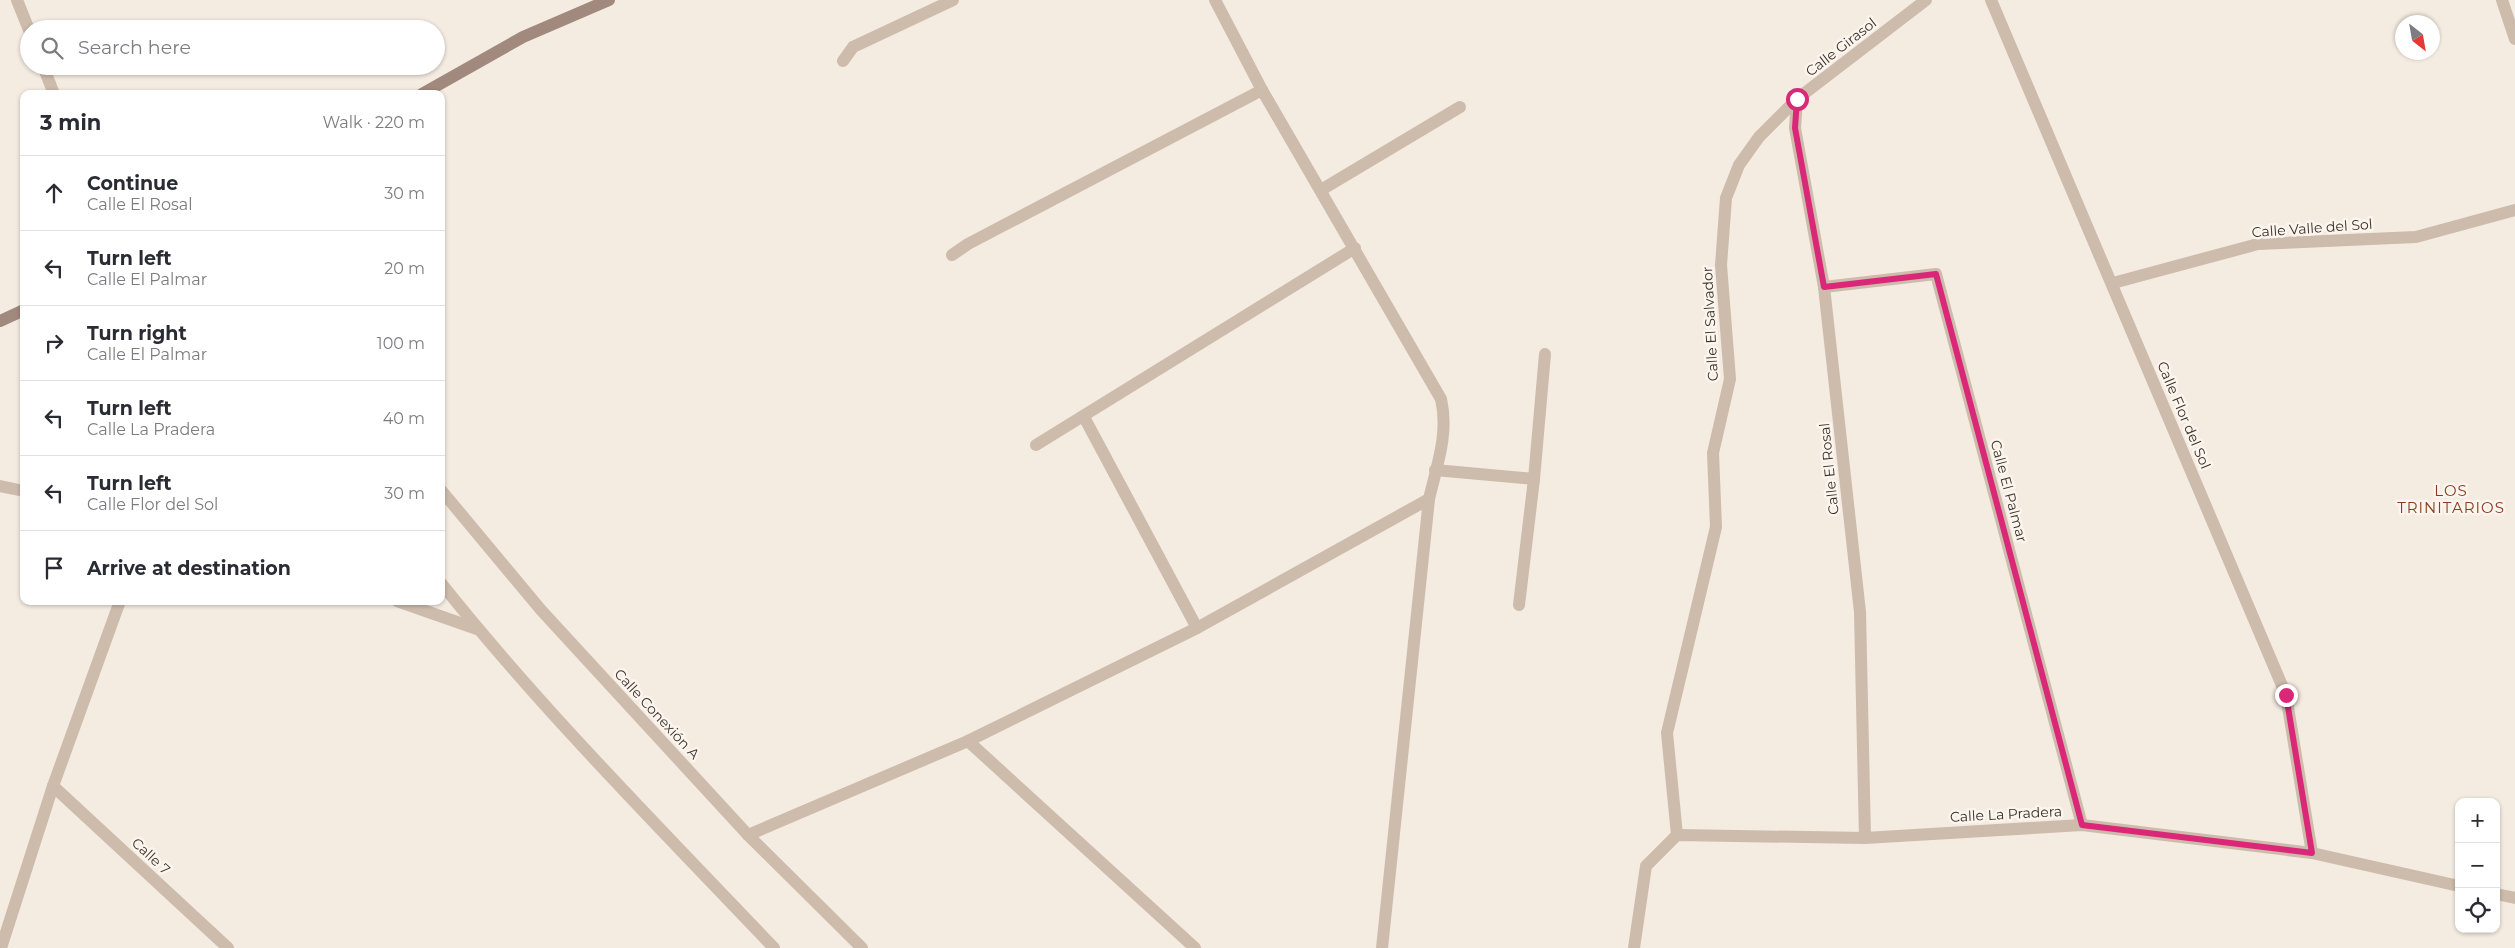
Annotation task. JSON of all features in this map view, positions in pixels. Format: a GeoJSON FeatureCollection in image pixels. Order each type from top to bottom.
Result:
{"type":"FeatureCollection","features":[{"type":"Feature","properties":{"kind":"main road"},"geometry":{"type":"LineString","coordinates":[[429,90],[523,38],[609,0]]}},
{"type":"Feature","properties":{"kind":"main road"},"geometry":{"type":"LineString","coordinates":[[0,321],[20,312]]}},
{"type":"Feature","properties":{"kind":"street"},"geometry":{"type":"LineString","coordinates":[[17,0],[25,20]]}},
{"type":"Feature","properties":{"kind":"street"},"geometry":{"type":"LineString","coordinates":[[843,60],[853,47],[953,0]]}},
{"type":"Feature","properties":{"kind":"street"},"geometry":{"type":"LineString","coordinates":[[1215,0],[1262,90],[1441,399],[1444,414],[1443,438],[1428,499],[1382,948]]}},
{"type":"Feature","properties":{"kind":"street","name":"Calle Girasol"},"geometry":{"type":"LineString","coordinates":[[1797,99],[1926,0]]}},
{"type":"Feature","properties":{"kind":"street","name":"Calle Flor del Sol"},"geometry":{"type":"LineString","coordinates":[[1991,0],[2113,283],[2286,695],[2312,853]]}},
{"type":"Feature","properties":{"kind":"street"},"geometry":{"type":"LineString","coordinates":[[2502,0],[2515,39]]}},
{"type":"Feature","properties":{"kind":"street"},"geometry":{"type":"LineString","coordinates":[[47,75],[52,90]]}},
{"type":"Feature","properties":{"kind":"street"},"geometry":{"type":"LineString","coordinates":[[952,255],[968,244],[1262,90]]}},
{"type":"Feature","properties":{"kind":"street","name":"Calle El Rosal"},"geometry":{"type":"LineString","coordinates":[[1797,99],[1795,128],[1824,287],[1860,612],[1865,838]]}},
{"type":"Feature","properties":{"kind":"street","name":"Calle El Salvador"},"geometry":{"type":"LineString","coordinates":[[1678,835],[1667,733],[1716,527],[1713,453],[1730,379],[1721,264],[1726,198],[1739,165],[1758,137],[1797,99]]}},
{"type":"Feature","properties":{"kind":"street"},"geometry":{"type":"LineString","coordinates":[[1321,190],[1460,107]]}},
{"type":"Feature","properties":{"kind":"street","name":"Calle Valle del Sol"},"geometry":{"type":"LineString","coordinates":[[2113,283],[2258,244],[2416,237],[2515,210]]}},
{"type":"Feature","properties":{"kind":"street"},"geometry":{"type":"LineString","coordinates":[[1036,445],[1355,248]]}},
{"type":"Feature","properties":{"kind":"street","name":"Calle El Palmar"},"geometry":{"type":"LineString","coordinates":[[1824,287],[1936,274],[2082,825]]}},
{"type":"Feature","properties":{"kind":"street"},"geometry":{"type":"LineString","coordinates":[[1519,605],[1534,479],[1545,354]]}},
{"type":"Feature","properties":{"kind":"street"},"geometry":{"type":"LineString","coordinates":[[1084,417],[1197,628]]}},
{"type":"Feature","properties":{"kind":"street"},"geometry":{"type":"LineString","coordinates":[[1436,470],[1534,479]]}},
{"type":"Feature","properties":{"kind":"street"},"geometry":{"type":"LineString","coordinates":[[0,486],[20,489]]}},
{"type":"Feature","properties":{"kind":"street","name":"Calle Conexión A"},"geometry":{"type":"LineString","coordinates":[[445,495],[541,610],[748,835],[862,948]]}},
{"type":"Feature","properties":{"kind":"street"},"geometry":{"type":"LineString","coordinates":[[748,835],[968,741],[1197,628],[1428,499]]}},
{"type":"Feature","properties":{"kind":"street"},"geometry":{"type":"LineString","coordinates":[[445,588],[478,629],[627,792],[774,948]]}},
{"type":"Feature","properties":{"kind":"street"},"geometry":{"type":"LineString","coordinates":[[1,948],[53,786],[119,605]]}},
{"type":"Feature","properties":{"kind":"street"},"geometry":{"type":"LineString","coordinates":[[409,605],[478,629]]}},
{"type":"Feature","properties":{"kind":"street"},"geometry":{"type":"LineString","coordinates":[[968,741],[1196,948]]}},
{"type":"Feature","properties":{"kind":"street","name":"Calle 7"},"geometry":{"type":"LineString","coordinates":[[53,786],[228,948]]}},
{"type":"Feature","properties":{"kind":"street","name":"Calle La Pradera"},"geometry":{"type":"LineString","coordinates":[[1678,835],[1865,838],[2082,825],[2312,853],[2455,885]]}},
{"type":"Feature","properties":{"kind":"street"},"geometry":{"type":"LineString","coordinates":[[1634,948],[1646,866],[1678,835]]}},
{"type":"Feature","properties":{"kind":"street"},"geometry":{"type":"LineString","coordinates":[[2500,895],[2515,898]]}},
{"type":"Feature","properties":{"kind":"district","name":"LOS TRINITARIOS"},"geometry":{"type":"Point","coordinates":[2451,498]}},
{"type":"Feature","properties":{"kind":"route"},"geometry":{"type":"LineString","coordinates":[[1797,99],[1795,128],[1824,287],[1936,274],[2082,825],[2312,853],[2286,695]]}}]}
